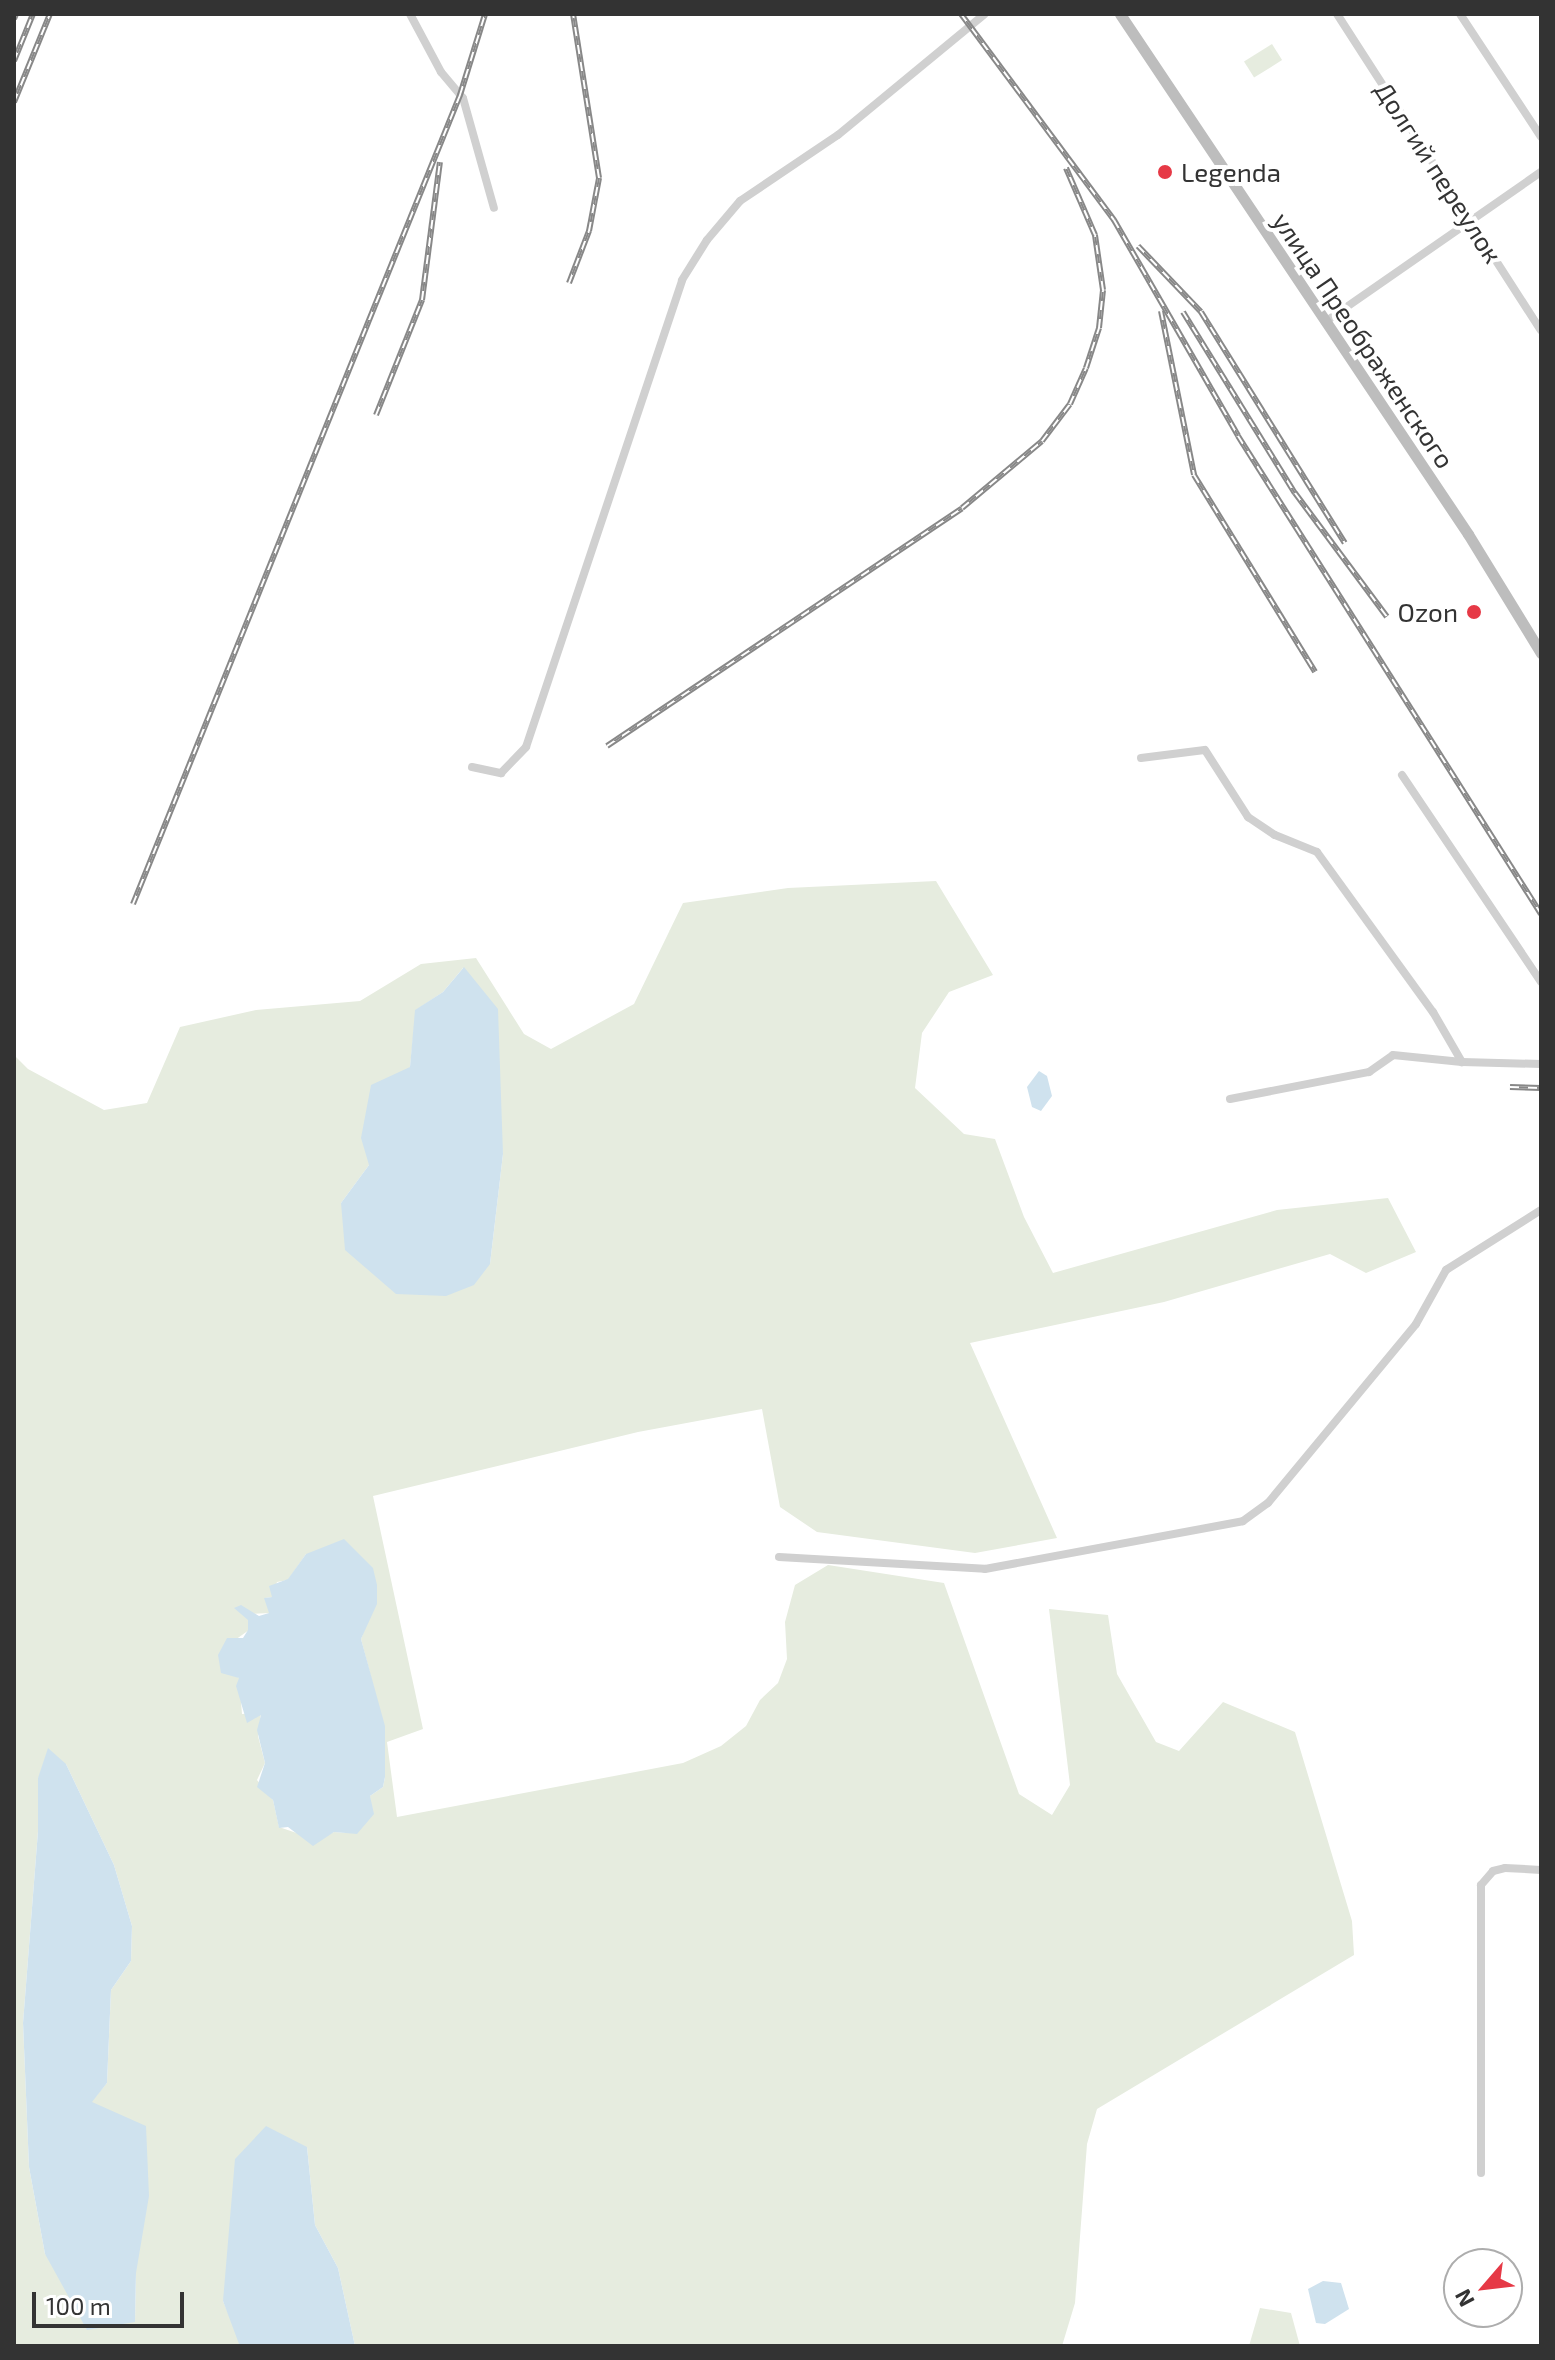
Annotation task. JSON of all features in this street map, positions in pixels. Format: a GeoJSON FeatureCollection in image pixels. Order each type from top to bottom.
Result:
{"type":"FeatureCollection","features":[{"type":"Feature","properties":{"kind":"street"},"geometry":{"type":"LineString","coordinates":[[410,14],[441,72],[463,98],[494,208]]}},
{"type":"Feature","properties":{"kind":"street"},"geometry":{"type":"LineString","coordinates":[[472,767],[501,773],[526,747],[682,280],[707,240],[749,193],[838,135],[985,14]]}},
{"type":"Feature","properties":{"kind":"street","name":"улица Преображенского"},"geometry":{"type":"LineString","coordinates":[[1120,14],[1541,653]]}},
{"type":"Feature","properties":{"kind":"street","name":"Долгий переулок"},"geometry":{"type":"LineString","coordinates":[[1337,14],[1541,330]]}},
{"type":"Feature","properties":{"kind":"street"},"geometry":{"type":"LineString","coordinates":[[1460,14],[1541,137]]}},
{"type":"Feature","properties":{"kind":"street"},"geometry":{"type":"LineString","coordinates":[[1325,322],[1541,172]]}},
{"type":"Feature","properties":{"kind":"street"},"geometry":{"type":"LineString","coordinates":[[1141,758],[1205,750],[1248,817],[1317,852],[1433,1012],[1462,1062]]}},
{"type":"Feature","properties":{"kind":"street"},"geometry":{"type":"LineString","coordinates":[[1402,775],[1541,982]]}},
{"type":"Feature","properties":{"kind":"street"},"geometry":{"type":"LineString","coordinates":[[1230,1099],[1369,1072],[1393,1055],[1462,1062],[1541,1064]]}},
{"type":"Feature","properties":{"kind":"street"},"geometry":{"type":"LineString","coordinates":[[779,1557],[985,1569],[1243,1521],[1268,1503],[1416,1324],[1446,1270],[1541,1210]]}},
{"type":"Feature","properties":{"kind":"street"},"geometry":{"type":"LineString","coordinates":[[1481,2173],[1481,1885],[1493,1871],[1541,1870]]}},
{"type":"Feature","properties":{"kind":"shaded area"},"geometry":{"type":"Polygon","coordinates":[[[1272,44],[1282,60],[1254,78],[1244,61],[1272,44]]]}},
{"type":"Feature","properties":{"kind":"shaded area"},"geometry":{"type":"Polygon","coordinates":[[[936,881],[993,975],[949,992],[922,1033],[915,1088],[964,1134],[995,1139],[1024,1217],[1053,1273],[1277,1210],[1388,1198],[1416,1252],[1366,1273],[1330,1254],[1164,1302],[970,1343],[1057,1538],[975,1553],[817,1532],[780,1507],[762,1409],[638,1432],[373,1496],[423,1729],[387,1742],[397,1817],[683,1763],[721,1746],[746,1726],[760,1700],[778,1683],[787,1659],[785,1622],[795,1585],[828,1565],[944,1583],[1019,1794],[1052,1815],[1070,1785],[1049,1609],[1108,1615],[1117,1674],[1156,1742],[1179,1751],[1223,1702],[1295,1732],[1352,1921],[1354,1955],[1097,2109],[1087,2144],[1075,2303],[1062,2346],[355,2346],[338,2268],[315,2225],[307,2147],[223,2301],[242,2346],[14,2346],[14,1055],[28,1069],[104,1110],[147,1103],[180,1027],[256,1010],[360,1001],[421,964],[476,958],[524,1034],[551,1049],[634,1004],[683,903],[788,888],[936,881]],[[463,968],[443,992],[416,1010],[410,1067],[369,1165],[341,1203],[490,1264],[503,1154],[463,968]],[[306,1554],[288,1580],[277,1582],[272,1597],[265,1598],[270,1613],[248,1614],[249,1630],[235,1640],[231,1673],[239,1678],[242,1714],[261,1713],[258,1736],[265,1763],[257,1780],[273,1800],[279,1827],[317,1840],[334,1832],[348,1833],[371,1817],[370,1796],[383,1787],[385,1777],[377,1700],[361,1639],[367,1623],[306,1554]],[[66,1764],[38,1778],[38,1831],[23,2023],[29,2167],[45,2254],[135,2322],[136,2273],[91,2102],[107,2083],[111,1990],[131,1961],[132,1926],[114,1865],[66,1764]]]}},
{"type":"Feature","properties":{"kind":"shaded area"},"geometry":{"type":"Polygon","coordinates":[[[1260,2308],[1291,2313],[1300,2346],[1249,2346],[1260,2308]]]}},
{"type":"Feature","properties":{"kind":"water"},"geometry":{"type":"Polygon","coordinates":[[[464,967],[498,1009],[503,1154],[490,1264],[474,1285],[446,1296],[396,1294],[345,1250],[341,1203],[369,1165],[361,1138],[371,1085],[410,1067],[415,1010],[443,992],[464,967]]]}},
{"type":"Feature","properties":{"kind":"water"},"geometry":{"type":"Polygon","coordinates":[[[1039,1071],[1047,1076],[1052,1096],[1041,1111],[1032,1107],[1027,1087],[1039,1071]]]}},
{"type":"Feature","properties":{"kind":"water"},"geometry":{"type":"Polygon","coordinates":[[[344,1539],[373,1568],[377,1585],[377,1604],[361,1639],[385,1726],[385,1777],[383,1787],[370,1796],[374,1814],[357,1834],[334,1832],[313,1846],[288,1827],[279,1828],[273,1800],[257,1787],[265,1763],[257,1730],[261,1715],[247,1723],[236,1686],[239,1678],[221,1673],[218,1655],[227,1638],[243,1638],[248,1630],[248,1620],[234,1608],[241,1605],[259,1616],[269,1613],[264,1598],[272,1597],[269,1586],[288,1579],[306,1554],[344,1539]]]}},
{"type":"Feature","properties":{"kind":"water"},"geometry":{"type":"Polygon","coordinates":[[[48,1748],[66,1764],[114,1865],[132,1926],[131,1961],[111,1990],[107,2083],[92,2102],[146,2126],[149,2196],[136,2273],[135,2322],[87,2330],[45,2254],[29,2167],[23,2023],[38,1831],[38,1778],[48,1748]]]}},
{"type":"Feature","properties":{"kind":"water"},"geometry":{"type":"Polygon","coordinates":[[[266,2126],[307,2147],[315,2225],[338,2268],[355,2346],[239,2344],[223,2301],[235,2159],[266,2126]]]}},
{"type":"Feature","properties":{"kind":"water"},"geometry":{"type":"Polygon","coordinates":[[[1323,2281],[1341,2283],[1349,2309],[1325,2324],[1316,2323],[1308,2289],[1323,2281]]]}},
{"type":"Feature","properties":{"kind":"railway"},"geometry":{"type":"LineString","coordinates":[[14,19],[16,14]]}},
{"type":"Feature","properties":{"kind":"railway"},"geometry":{"type":"LineString","coordinates":[[14,61],[33,14]]}},
{"type":"Feature","properties":{"kind":"railway"},"geometry":{"type":"LineString","coordinates":[[14,102],[50,14]]}},
{"type":"Feature","properties":{"kind":"railway"},"geometry":{"type":"LineString","coordinates":[[133,904],[460,95],[485,14]]}},
{"type":"Feature","properties":{"kind":"railway"},"geometry":{"type":"LineString","coordinates":[[569,283],[589,231],[599,178],[573,14]]}},
{"type":"Feature","properties":{"kind":"railway"},"geometry":{"type":"LineString","coordinates":[[961,14],[1114,220],[1238,436],[1541,914]]}},
{"type":"Feature","properties":{"kind":"railway"},"geometry":{"type":"LineString","coordinates":[[376,415],[422,300],[440,162]]}},
{"type":"Feature","properties":{"kind":"railway"},"geometry":{"type":"LineString","coordinates":[[607,746],[962,508],[1042,441],[1070,404],[1086,368],[1099,328],[1103,290],[1095,235],[1066,168]]}},
{"type":"Feature","properties":{"kind":"railway"},"geometry":{"type":"LineString","coordinates":[[1138,246],[1201,312],[1345,543]]}},
{"type":"Feature","properties":{"kind":"railway"},"geometry":{"type":"LineString","coordinates":[[1161,311],[1194,475],[1315,672]]}},
{"type":"Feature","properties":{"kind":"railway"},"geometry":{"type":"LineString","coordinates":[[1183,312],[1295,493],[1387,617]]}},
{"type":"Feature","properties":{"kind":"railway"},"geometry":{"type":"LineString","coordinates":[[1510,1087],[1541,1088]]}},
{"type":"Feature","properties":{"kind":"place","name":"Legenda"},"geometry":{"type":"Point","coordinates":[1165,172]}},
{"type":"Feature","properties":{"kind":"place","name":"Ozon"},"geometry":{"type":"Point","coordinates":[1474,612]}}]}
